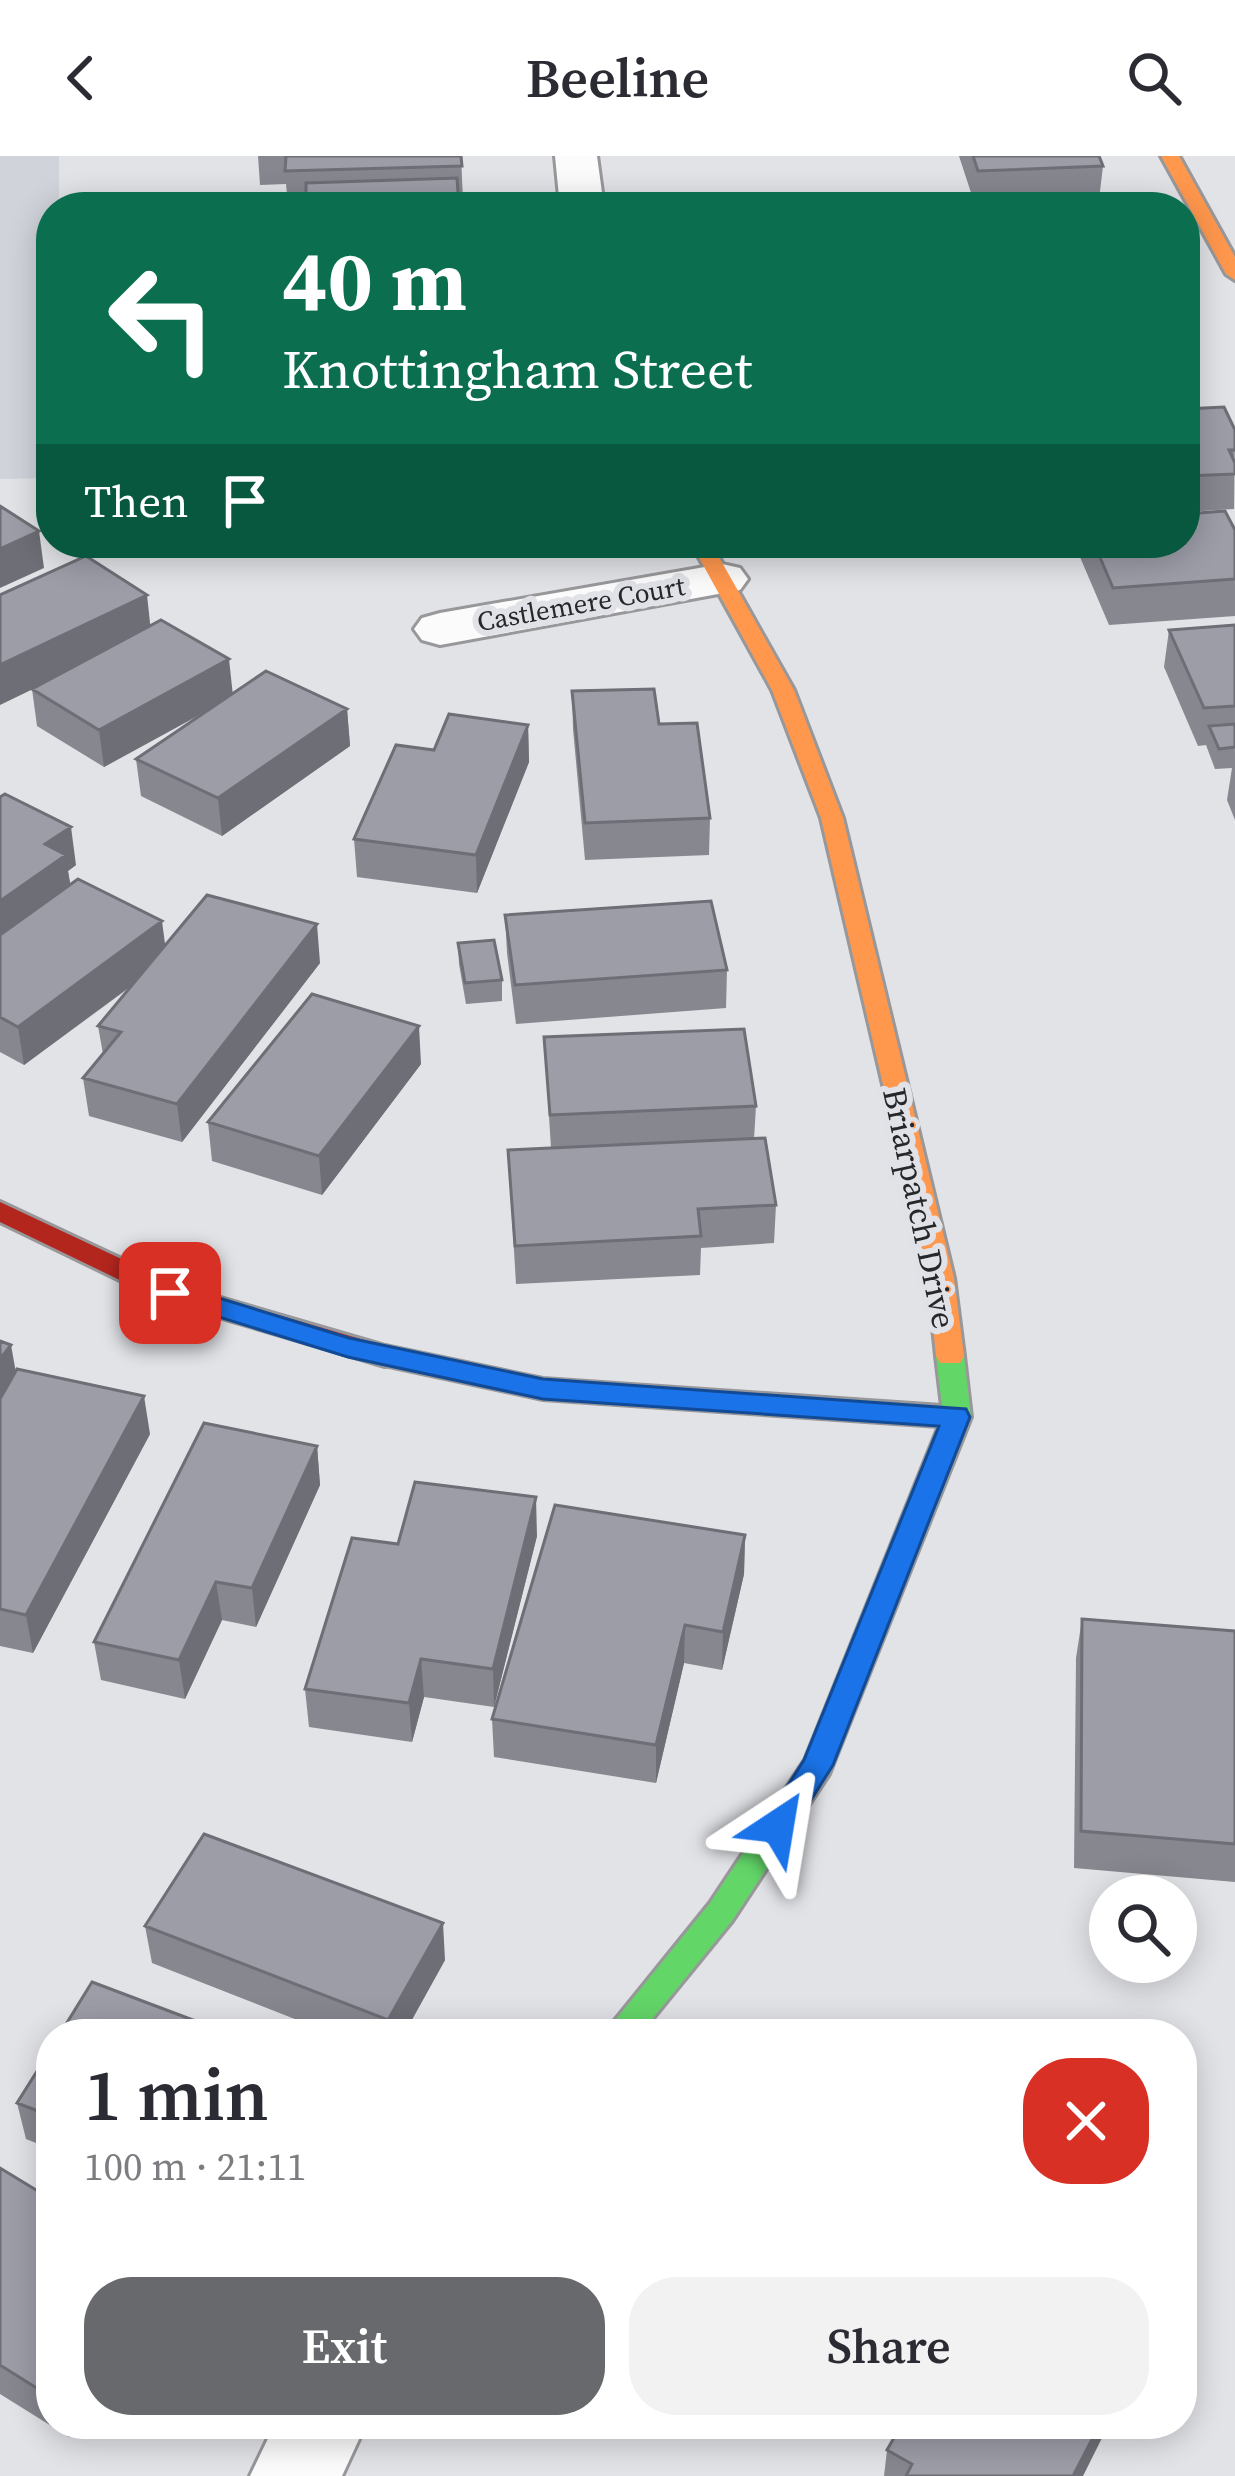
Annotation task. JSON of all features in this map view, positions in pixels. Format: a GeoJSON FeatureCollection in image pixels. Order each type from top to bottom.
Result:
{"type":"FeatureCollection","features":[{"type":"Feature","properties":{"kind":"street"},"geometry":{"type":"LineString","coordinates":[[576,156],[580,192]]}},
{"type":"Feature","properties":{"kind":"street"},"geometry":{"type":"LineString","coordinates":[[1169,156],[1189,192]]}},
{"type":"Feature","properties":{"kind":"street"},"geometry":{"type":"LineString","coordinates":[[1200,211],[1235,274]]}},
{"type":"Feature","properties":{"kind":"street","name":"Castlemere Court"},"geometry":{"type":"LineString","coordinates":[[440,629],[711,561]]}},
{"type":"Feature","properties":{"kind":"street","name":"Briarpatch Drive"},"geometry":{"type":"LineString","coordinates":[[632,2019],[721,1912],[818,1765],[956,1417],[941,1278],[832,818],[783,690],[711,561]]}},
{"type":"Feature","properties":{"kind":"street"},"geometry":{"type":"LineString","coordinates":[[0,1211],[170,1293],[392,1357],[543,1389],[956,1417]]}},
{"type":"Feature","properties":{"kind":"street"},"geometry":{"type":"LineString","coordinates":[[295,2476],[314,2439]]}},
{"type":"Feature","properties":{"kind":"shaded area"},"geometry":{"type":"Polygon","coordinates":[[[0,156],[59,156],[59,192],[36,192],[36,478],[0,479],[0,156]]]}},
{"type":"Feature","properties":{"kind":"building"},"geometry":{"type":"Polygon","coordinates":[[[286,156],[461,156],[462,166],[285,171],[286,156]]]}},
{"type":"Feature","properties":{"kind":"building"},"geometry":{"type":"Polygon","coordinates":[[[973,156],[1099,156],[1103,166],[978,171],[973,156]]]}},
{"type":"Feature","properties":{"kind":"building"},"geometry":{"type":"Polygon","coordinates":[[[457,178],[458,192],[306,192],[306,183],[457,178]]]}},
{"type":"Feature","properties":{"kind":"building"},"geometry":{"type":"Polygon","coordinates":[[[1224,407],[1235,430],[1235,450],[1229,450],[1235,474],[1200,475],[1200,408],[1224,407]]]}},
{"type":"Feature","properties":{"kind":"building"},"geometry":{"type":"Polygon","coordinates":[[[0,506],[36,532],[0,549],[0,506]]]}},
{"type":"Feature","properties":{"kind":"building"},"geometry":{"type":"Polygon","coordinates":[[[1225,511],[1235,530],[1235,579],[1113,588],[1100,558],[1200,558],[1200,513],[1225,511]]]}},
{"type":"Feature","properties":{"kind":"building"},"geometry":{"type":"Polygon","coordinates":[[[89,558],[147,595],[0,665],[0,595],[89,558]]]}},
{"type":"Feature","properties":{"kind":"building"},"geometry":{"type":"Polygon","coordinates":[[[161,620],[229,659],[99,730],[32,689],[161,620]]]}},
{"type":"Feature","properties":{"kind":"building"},"geometry":{"type":"Polygon","coordinates":[[[1235,625],[1235,706],[1204,708],[1169,630],[1235,625]]]}},
{"type":"Feature","properties":{"kind":"building"},"geometry":{"type":"Polygon","coordinates":[[[266,671],[347,709],[218,798],[136,759],[266,671]]]}},
{"type":"Feature","properties":{"kind":"building"},"geometry":{"type":"Polygon","coordinates":[[[654,689],[659,724],[697,723],[710,818],[585,823],[572,691],[654,689]]]}},
{"type":"Feature","properties":{"kind":"building"},"geometry":{"type":"Polygon","coordinates":[[[449,714],[528,725],[476,855],[354,839],[396,745],[434,750],[449,714]]]}},
{"type":"Feature","properties":{"kind":"building"},"geometry":{"type":"Polygon","coordinates":[[[1235,724],[1235,747],[1219,749],[1209,726],[1235,724]]]}},
{"type":"Feature","properties":{"kind":"building"},"geometry":{"type":"Polygon","coordinates":[[[5,794],[71,827],[45,844],[66,855],[0,901],[0,797],[5,794]]]}},
{"type":"Feature","properties":{"kind":"building"},"geometry":{"type":"Polygon","coordinates":[[[78,879],[162,921],[18,1027],[0,1017],[0,935],[78,879]]]}},
{"type":"Feature","properties":{"kind":"building"},"geometry":{"type":"Polygon","coordinates":[[[207,895],[317,924],[177,1104],[83,1078],[121,1032],[98,1026],[207,895]]]}},
{"type":"Feature","properties":{"kind":"building"},"geometry":{"type":"Polygon","coordinates":[[[711,901],[727,970],[515,985],[505,915],[711,901]]]}},
{"type":"Feature","properties":{"kind":"building"},"geometry":{"type":"Polygon","coordinates":[[[494,940],[502,980],[465,983],[458,943],[494,940]]]}},
{"type":"Feature","properties":{"kind":"building"},"geometry":{"type":"Polygon","coordinates":[[[312,994],[419,1026],[319,1156],[208,1122],[312,994]]]}},
{"type":"Feature","properties":{"kind":"building"},"geometry":{"type":"Polygon","coordinates":[[[744,1029],[756,1106],[550,1115],[544,1037],[744,1029]]]}},
{"type":"Feature","properties":{"kind":"building"},"geometry":{"type":"Polygon","coordinates":[[[765,1138],[776,1205],[698,1209],[701,1236],[515,1246],[508,1150],[765,1138]]]}},
{"type":"Feature","properties":{"kind":"building"},"geometry":{"type":"Polygon","coordinates":[[[0,1341],[11,1345],[0,1359],[0,1341]]]}},
{"type":"Feature","properties":{"kind":"building"},"geometry":{"type":"Polygon","coordinates":[[[17,1369],[144,1396],[26,1615],[0,1609],[0,1399],[17,1369]]]}},
{"type":"Feature","properties":{"kind":"building"},"geometry":{"type":"Polygon","coordinates":[[[204,1423],[317,1446],[252,1588],[216,1582],[179,1660],[94,1642],[204,1423]]]}},
{"type":"Feature","properties":{"kind":"building"},"geometry":{"type":"Polygon","coordinates":[[[415,1482],[536,1497],[493,1669],[421,1659],[409,1703],[305,1689],[352,1538],[398,1544],[415,1482]]]}},
{"type":"Feature","properties":{"kind":"building"},"geometry":{"type":"Polygon","coordinates":[[[555,1505],[745,1535],[723,1632],[685,1625],[656,1745],[492,1719],[555,1505]]]}},
{"type":"Feature","properties":{"kind":"building"},"geometry":{"type":"Polygon","coordinates":[[[1082,1619],[1235,1631],[1235,1844],[1081,1831],[1082,1619]]]}},
{"type":"Feature","properties":{"kind":"building"},"geometry":{"type":"Polygon","coordinates":[[[204,1834],[443,1923],[389,2019],[145,1926],[204,1834]]]}},
{"type":"Feature","properties":{"kind":"building"},"geometry":{"type":"Polygon","coordinates":[[[92,1982],[190,2019],[69,2019],[92,1982]]]}},
{"type":"Feature","properties":{"kind":"building"},"geometry":{"type":"Polygon","coordinates":[[[36,2073],[36,2110],[17,2103],[36,2073]]]}},
{"type":"Feature","properties":{"kind":"building"},"geometry":{"type":"Polygon","coordinates":[[[0,2168],[36,2190],[36,2388],[0,2365],[0,2168]]]}},
{"type":"Feature","properties":{"kind":"building"},"geometry":{"type":"Polygon","coordinates":[[[893,2439],[1092,2439],[1073,2476],[906,2476],[912,2464],[887,2450],[893,2439]]]}},
{"type":"Feature","properties":{"kind":"traffic: fast"},"geometry":{"type":"LineString","coordinates":[[385,1356],[543,1389],[957,1417]]}},
{"type":"Feature","properties":{"kind":"traffic: fast"},"geometry":{"type":"LineString","coordinates":[[632,2019],[721,1912],[818,1765],[957,1417],[950,1356]]}},
{"type":"Feature","properties":{"kind":"traffic: slow"},"geometry":{"type":"LineString","coordinates":[[1170,156],[1190,192]]}},
{"type":"Feature","properties":{"kind":"traffic: slow"},"geometry":{"type":"LineString","coordinates":[[1200,210],[1235,274]]}},
{"type":"Feature","properties":{"kind":"traffic: slow"},"geometry":{"type":"LineString","coordinates":[[709,558],[783,690],[832,818],[941,1278],[950,1356]]}},
{"type":"Feature","properties":{"kind":"traffic: jam"},"geometry":{"type":"LineString","coordinates":[[0,1211],[170,1293],[385,1356]]}},
{"type":"Feature","properties":{"kind":"route"},"geometry":{"type":"LineString","coordinates":[[170,1293],[348,1348],[543,1389],[956,1417],[818,1765],[778,1826]]}}]}
